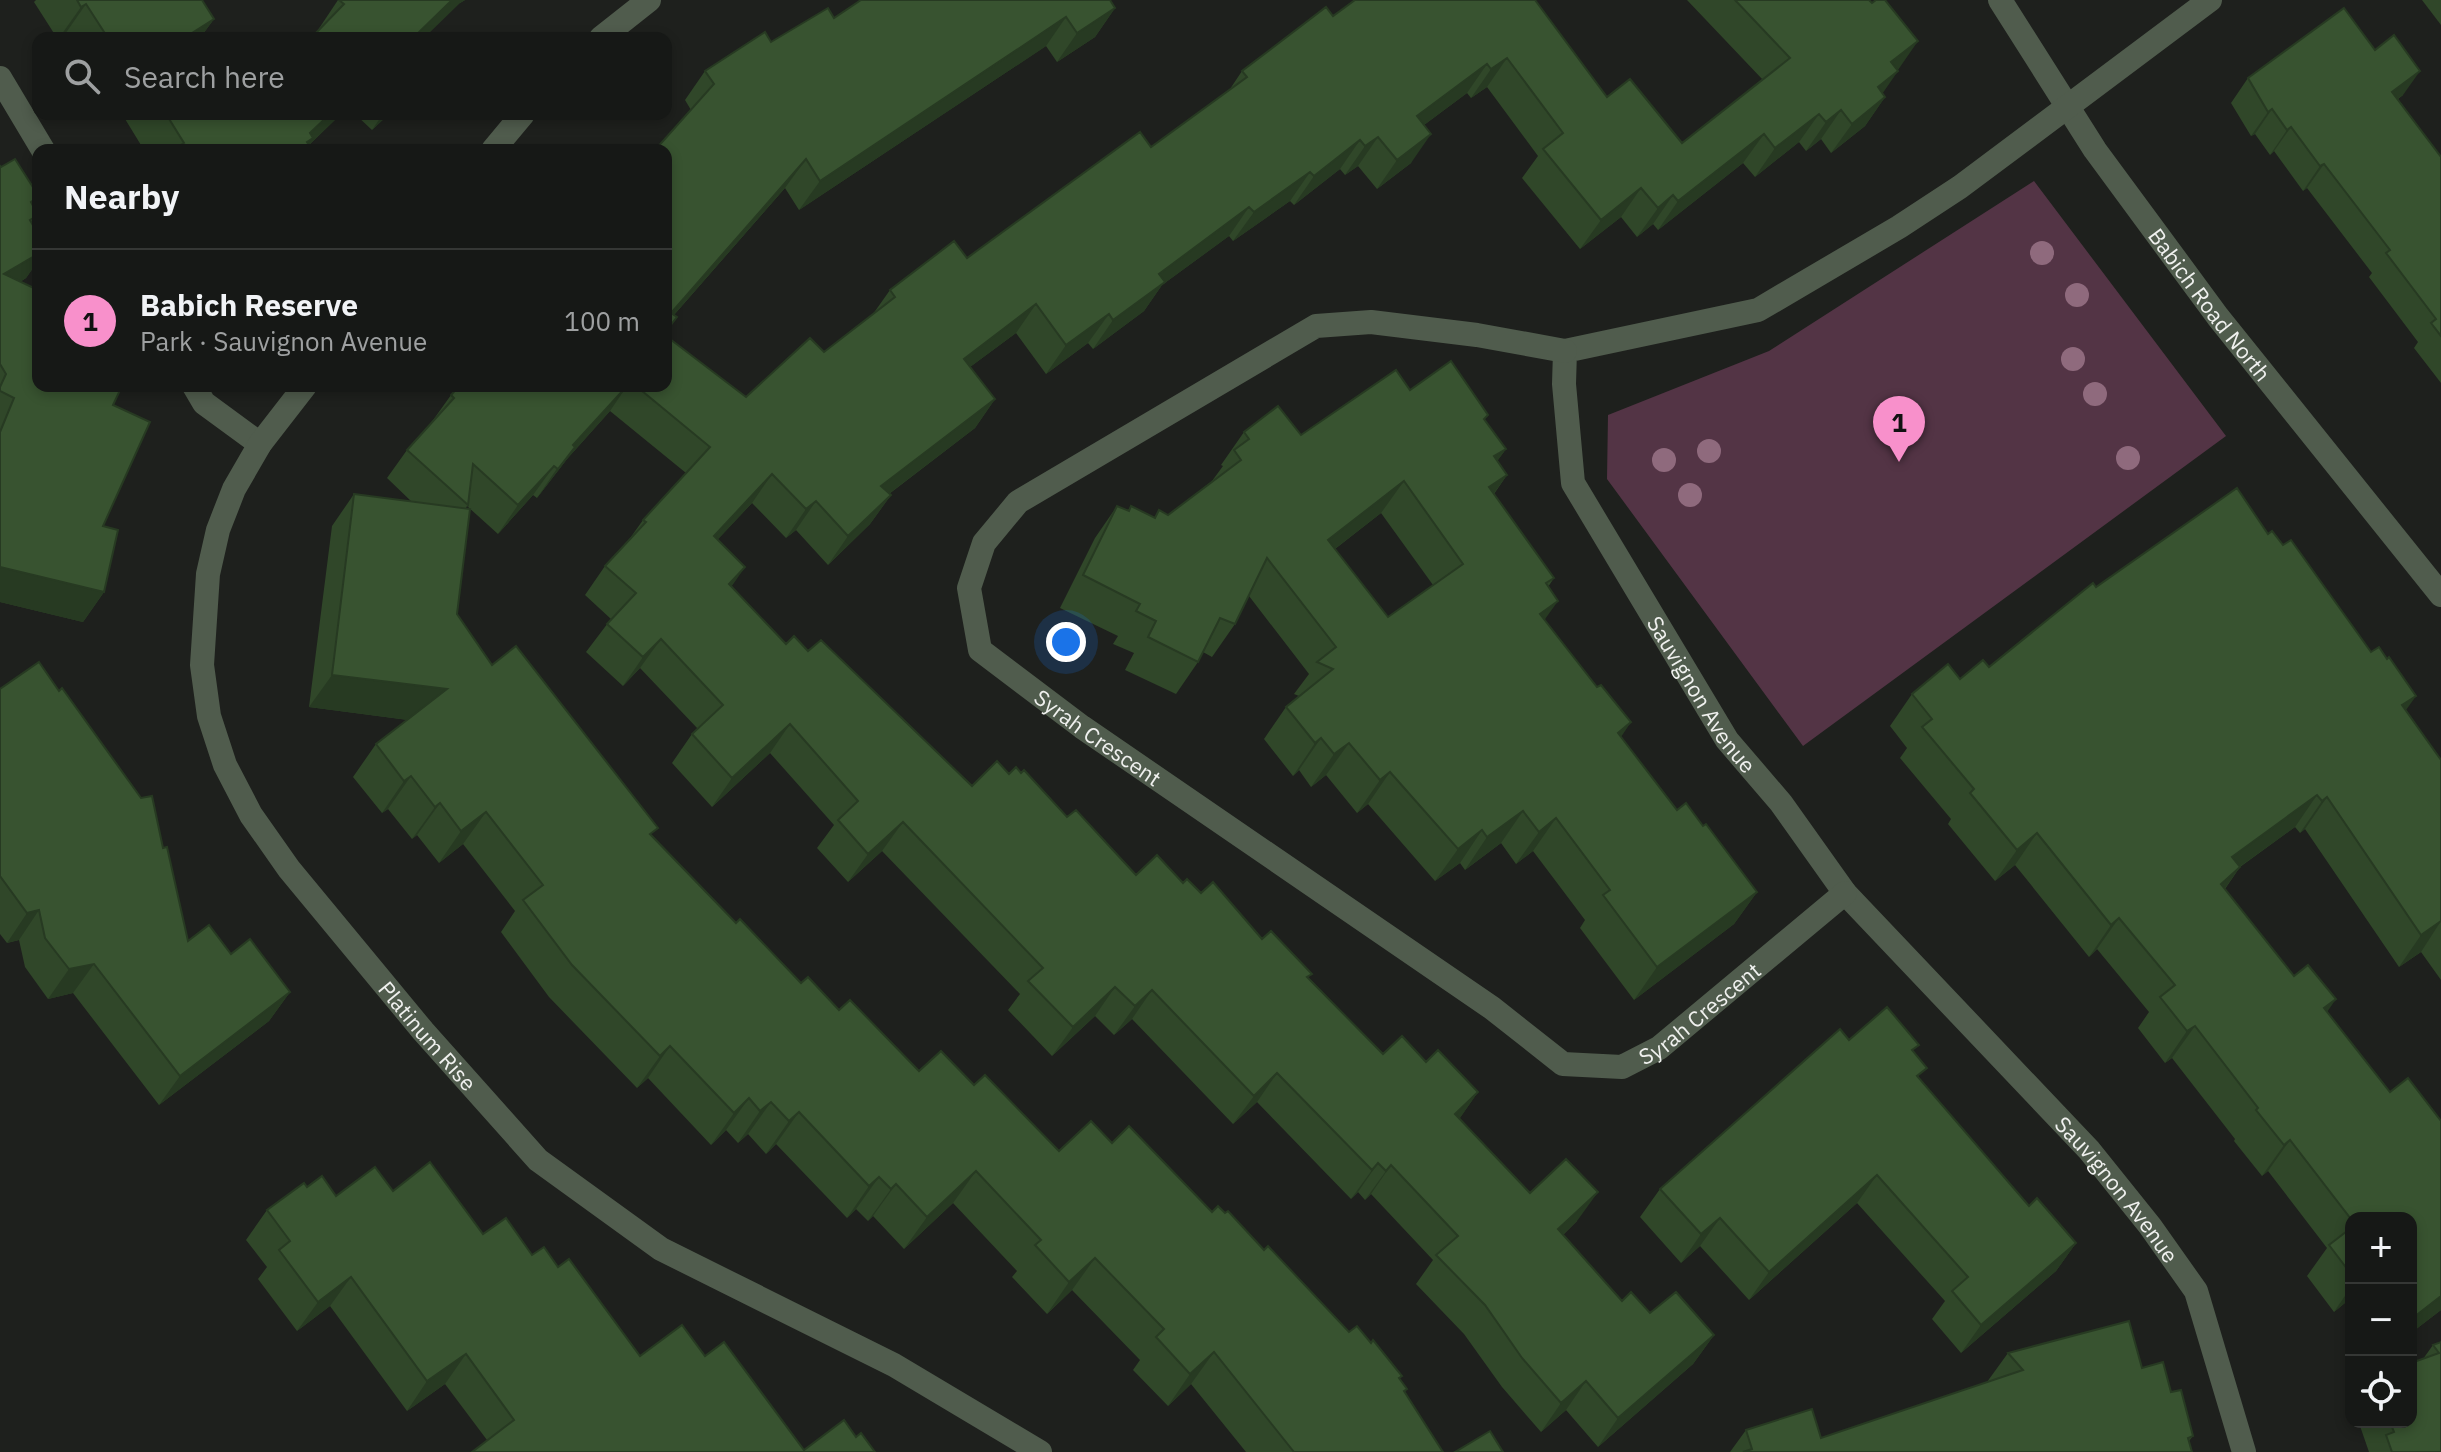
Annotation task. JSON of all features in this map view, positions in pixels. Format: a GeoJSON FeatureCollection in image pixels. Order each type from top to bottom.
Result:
{"type":"FeatureCollection","features":[{"type":"Feature","properties":{"kind":"street"},"geometry":{"type":"LineString","coordinates":[[609,32],[649,0]]}},
{"type":"Feature","properties":{"kind":"street","name":"Babich Road North"},"geometry":{"type":"LineString","coordinates":[[2000,0],[2067,108],[2218,317],[2441,595]]}},
{"type":"Feature","properties":{"kind":"street"},"geometry":{"type":"LineString","coordinates":[[1565,351],[1758,310],[1899,227],[1960,187],[2210,0]]}},
{"type":"Feature","properties":{"kind":"street"},"geometry":{"type":"LineString","coordinates":[[0,78],[39,144]]}},
{"type":"Feature","properties":{"kind":"street"},"geometry":{"type":"LineString","coordinates":[[498,144],[518,120]]}},
{"type":"Feature","properties":{"kind":"street","name":"Syrah Crescent"},"geometry":{"type":"LineString","coordinates":[[1565,351],[1477,335],[1371,322],[1316,326],[1018,502],[984,543],[969,588],[980,650],[1082,727],[1492,1008],[1563,1064],[1622,1067],[1659,1048],[1845,893]]}},
{"type":"Feature","properties":{"kind":"street","name":"Sauvignon Avenue"},"geometry":{"type":"LineString","coordinates":[[1565,351],[1564,384],[1573,483],[1727,740],[1781,803],[1845,893],[2089,1150],[2150,1226],[2196,1291],[2244,1452]]}},
{"type":"Feature","properties":{"kind":"street"},"geometry":{"type":"LineString","coordinates":[[198,392],[204,403],[260,444]]}},
{"type":"Feature","properties":{"kind":"street","name":"Platinum Rise"},"geometry":{"type":"LineString","coordinates":[[300,392],[260,444],[234,489],[218,530],[208,574],[202,665],[209,716],[225,765],[251,815],[289,869],[423,1031],[538,1160],[661,1249],[894,1365],[1040,1452]]}},
{"type":"Feature","properties":{"kind":"shaded area"},"geometry":{"type":"Polygon","coordinates":[[[2034,181],[2226,436],[1803,746],[1607,479],[1608,415],[1769,351],[2034,181]]]}},
{"type":"Feature","properties":{"kind":"building"},"geometry":{"type":"Polygon","coordinates":[[[77,0],[202,0],[214,19],[193,32],[104,32],[86,4],[81,7],[77,0]]]}},
{"type":"Feature","properties":{"kind":"building"},"geometry":{"type":"Polygon","coordinates":[[[339,0],[452,0],[419,32],[317,32],[344,4],[339,0]]]}},
{"type":"Feature","properties":{"kind":"building"},"geometry":{"type":"Polygon","coordinates":[[[861,0],[1110,0],[1115,8],[1077,33],[1066,17],[820,181],[806,159],[672,312],[672,144],[660,144],[714,84],[705,71],[765,32],[771,42],[828,8],[834,18],[861,0]]]}},
{"type":"Feature","properties":{"kind":"building"},"geometry":{"type":"Polygon","coordinates":[[[1355,0],[1535,0],[1607,97],[1630,79],[1682,143],[1790,58],[1735,0],[1869,0],[1872,3],[1885,0],[1918,41],[1891,62],[1898,71],[1878,87],[1885,97],[1852,124],[1841,110],[1826,122],[1819,114],[1775,148],[1764,134],[1678,201],[1673,195],[1658,208],[1641,188],[1601,220],[1543,149],[1563,133],[1507,58],[1491,69],[1487,64],[1417,116],[1431,134],[1397,160],[1378,137],[1365,146],[1360,140],[1314,176],[1310,172],[1254,212],[1249,207],[1159,274],[1165,282],[1113,320],[1109,314],[1066,345],[1036,304],[964,359],[995,399],[881,486],[891,495],[848,536],[816,501],[806,509],[772,474],[714,536],[745,567],[729,584],[786,644],[794,636],[808,651],[821,640],[972,786],[997,761],[1009,774],[1016,767],[1021,773],[1024,770],[1067,817],[1076,810],[1136,875],[1157,855],[1183,883],[1187,879],[1201,893],[1213,882],[1262,939],[1271,931],[1312,974],[1307,977],[1383,1054],[1402,1036],[1426,1062],[1438,1050],[1478,1092],[1455,1114],[1530,1193],[1566,1159],[1598,1192],[1558,1229],[1622,1301],[1631,1292],[1650,1313],[1676,1292],[1714,1335],[1618,1418],[1586,1381],[1561,1403],[1522,1358],[1485,1305],[1436,1255],[1458,1236],[1391,1165],[1386,1171],[1378,1163],[1372,1170],[1277,1073],[1254,1096],[1152,990],[1135,1006],[1115,987],[1073,1027],[1028,981],[1043,968],[903,822],[868,854],[838,820],[858,801],[790,724],[732,778],[692,734],[723,705],[661,639],[643,657],[607,624],[636,593],[605,566],[710,447],[643,392],[672,392],[672,341],[746,397],[810,338],[824,352],[895,297],[890,290],[954,241],[967,258],[1140,132],[1151,147],[1247,77],[1242,71],[1326,7],[1333,16],[1355,0]]]}},
{"type":"Feature","properties":{"kind":"building"},"geometry":{"type":"Polygon","coordinates":[[[2344,8],[2375,50],[2394,35],[2420,71],[2392,92],[2441,157],[2441,336],[2431,323],[2436,319],[2386,253],[2390,250],[2324,164],[2320,166],[2291,127],[2287,130],[2272,109],[2268,112],[2248,78],[2344,8]]]}},
{"type":"Feature","properties":{"kind":"building"},"geometry":{"type":"Polygon","coordinates":[[[170,120],[324,120],[310,133],[313,138],[308,144],[184,143],[170,120]]]}},
{"type":"Feature","properties":{"kind":"building"},"geometry":{"type":"Polygon","coordinates":[[[15,159],[32,186],[32,258],[4,274],[32,287],[32,392],[119,392],[113,405],[150,422],[103,526],[118,530],[104,592],[0,567],[0,432],[14,398],[0,391],[6,374],[0,364],[1,167],[15,159]]]}},
{"type":"Feature","properties":{"kind":"building"},"geometry":{"type":"Polygon","coordinates":[[[1451,361],[1488,415],[1484,419],[1506,449],[1494,456],[1507,475],[1489,487],[1554,578],[1546,583],[1558,601],[1540,614],[1597,687],[1601,685],[1631,722],[1618,733],[1677,810],[1686,803],[1703,826],[1706,824],[1757,892],[1657,967],[1603,895],[1610,890],[1556,818],[1539,832],[1523,811],[1487,837],[1482,830],[1458,849],[1390,772],[1380,780],[1349,743],[1334,754],[1321,738],[1315,743],[1286,707],[1333,669],[1317,662],[1336,647],[1267,558],[1235,624],[1220,618],[1198,662],[1148,637],[1156,621],[1136,611],[1140,604],[1083,575],[1117,506],[1129,511],[1131,506],[1155,518],[1159,510],[1168,515],[1241,460],[1234,450],[1249,439],[1244,432],[1278,406],[1301,435],[1396,370],[1410,390],[1451,361]],[[1404,481],[1328,540],[1388,617],[1463,564],[1404,481]]]}},
{"type":"Feature","properties":{"kind":"building"},"geometry":{"type":"Polygon","coordinates":[[[454,392],[622,392],[573,445],[575,447],[558,469],[554,466],[518,505],[473,464],[468,505],[407,450],[454,398],[451,395],[454,392]]]}},
{"type":"Feature","properties":{"kind":"building"},"geometry":{"type":"Polygon","coordinates":[[[2237,488],[2268,534],[2272,531],[2283,545],[2291,540],[2371,652],[2379,647],[2416,696],[2402,705],[2441,760],[2441,921],[2421,935],[2327,797],[2322,801],[2317,795],[2232,857],[2240,867],[2221,884],[2294,976],[2308,965],[2336,999],[2324,1008],[2390,1092],[2408,1078],[2441,1121],[2441,1296],[2417,1315],[2417,1212],[2346,1212],[2290,1140],[2284,1145],[2195,1026],[2187,1031],[2160,997],[2175,985],[2119,918],[2111,925],[2037,833],[2017,850],[1970,793],[1974,789],[1922,727],[1932,719],[1912,694],[1948,664],[1960,679],[1983,660],[1989,667],[2093,583],[2096,587],[2237,488]]]}},
{"type":"Feature","properties":{"kind":"building"},"geometry":{"type":"Polygon","coordinates":[[[354,494],[470,509],[457,614],[492,665],[516,646],[658,828],[650,834],[736,923],[740,919],[801,983],[808,977],[839,1010],[850,1000],[919,1071],[941,1051],[974,1085],[985,1075],[1059,1151],[1091,1121],[1112,1143],[1129,1126],[1212,1212],[1218,1206],[1225,1213],[1228,1211],[1264,1250],[1268,1246],[1349,1332],[1357,1326],[1371,1343],[1373,1340],[1402,1376],[1399,1378],[1407,1389],[1404,1391],[1443,1452],[1294,1452],[1214,1352],[1190,1374],[1156,1337],[1164,1329],[1095,1258],[1069,1282],[1035,1245],[1041,1240],[976,1171],[927,1217],[896,1184],[891,1189],[879,1177],[869,1186],[799,1112],[789,1121],[771,1102],[760,1111],[749,1098],[734,1113],[670,1046],[660,1056],[572,965],[523,900],[543,885],[486,812],[461,831],[440,803],[435,807],[411,776],[404,781],[376,744],[447,689],[332,675],[354,494]]]}},
{"type":"Feature","properties":{"kind":"building"},"geometry":{"type":"Polygon","coordinates":[[[39,662],[59,691],[62,688],[141,798],[152,796],[188,941],[209,925],[231,954],[250,939],[290,992],[180,1076],[94,964],[69,969],[45,938],[39,910],[27,913],[0,876],[0,689],[39,662]]]}},
{"type":"Feature","properties":{"kind":"building"},"geometry":{"type":"Polygon","coordinates":[[[1887,1007],[1919,1045],[1912,1050],[1927,1068],[1917,1076],[2029,1206],[2037,1198],[2076,1243],[1981,1325],[1952,1291],[1968,1277],[1877,1175],[1769,1272],[1720,1218],[1701,1234],[1660,1189],[1840,1029],[1849,1040],[1887,1007]]]}},
{"type":"Feature","properties":{"kind":"building"},"geometry":{"type":"Polygon","coordinates":[[[430,1162],[483,1234],[506,1218],[532,1255],[544,1247],[558,1267],[569,1259],[640,1356],[682,1325],[705,1356],[724,1342],[804,1450],[844,1420],[856,1437],[861,1433],[875,1452],[472,1452],[514,1420],[466,1354],[427,1381],[351,1277],[318,1302],[279,1250],[290,1241],[267,1210],[304,1183],[307,1187],[322,1176],[336,1196],[375,1167],[393,1191],[430,1162]]]}},
{"type":"Feature","properties":{"kind":"building"},"geometry":{"type":"Polygon","coordinates":[[[2345,1233],[2345,1266],[2329,1245],[2345,1233]]]}},
{"type":"Feature","properties":{"kind":"building"},"geometry":{"type":"Polygon","coordinates":[[[2129,1321],[2142,1368],[2163,1362],[2171,1392],[2181,1390],[2193,1436],[2188,1438],[2192,1452],[1743,1452],[1752,1449],[1746,1430],[1812,1409],[1821,1438],[2023,1370],[2008,1353],[2129,1321]]]}},
{"type":"Feature","properties":{"kind":"building"},"geometry":{"type":"Polygon","coordinates":[[[2441,1342],[2441,1452],[2392,1452],[2386,1435],[2394,1432],[2392,1428],[2417,1428],[2417,1361],[2439,1353],[2433,1345],[2441,1342]]]}},
{"type":"Feature","properties":{"kind":"building"},"geometry":{"type":"Polygon","coordinates":[[[1490,1431],[1503,1452],[1455,1452],[1490,1431]]]}},
{"type":"Feature","properties":{"kind":"place","name":"Babich Reserve"},"geometry":{"type":"Point","coordinates":[1899,462]}}]}
